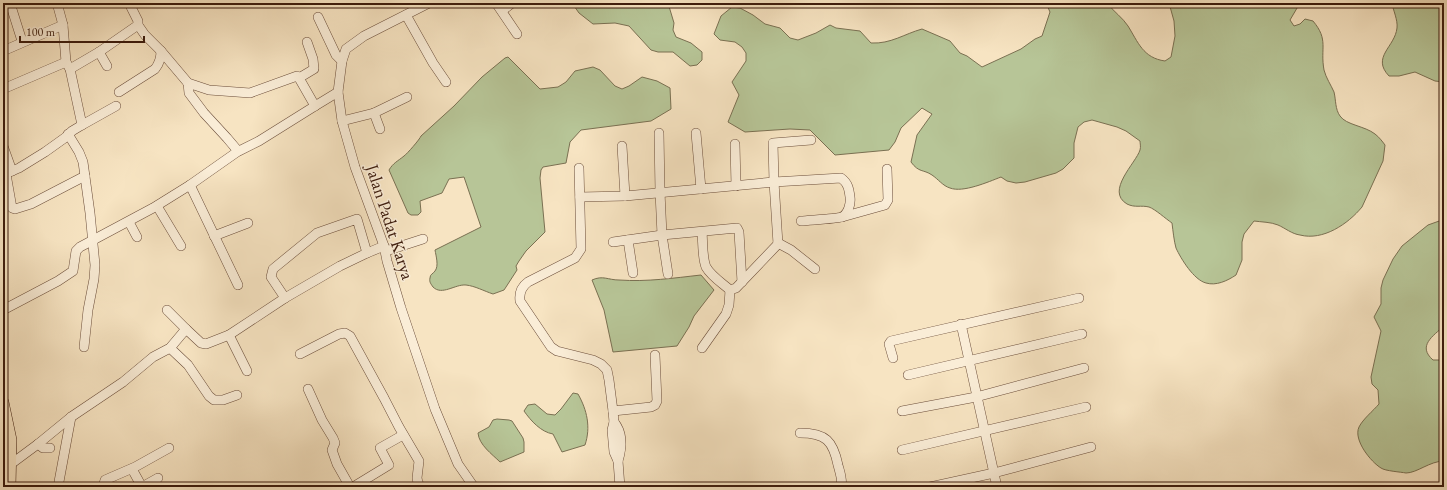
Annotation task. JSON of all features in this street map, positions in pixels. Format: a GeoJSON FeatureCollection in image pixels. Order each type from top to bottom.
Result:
{"type":"FeatureCollection","features":[{"type":"Feature","properties":{"kind":"main road"},"geometry":{"type":"LineString","coordinates":[[3,402],[11,464],[10,487]]}},
{"type":"Feature","properties":{"kind":"street"},"geometry":{"type":"LineString","coordinates":[[10,3],[22,42]]}},
{"type":"Feature","properties":{"kind":"street"},"geometry":{"type":"LineString","coordinates":[[57,3],[63,24],[68,66],[82,124]]}},
{"type":"Feature","properties":{"kind":"street"},"geometry":{"type":"LineString","coordinates":[[129,3],[138,24],[145,35],[161,50],[188,83],[209,90],[250,93],[280,81],[297,76],[299,78],[314,69],[313,59],[307,42]]}},
{"type":"Feature","properties":{"kind":"street","name":"Jalan Padat Karya"},"geometry":{"type":"LineString","coordinates":[[429,3],[355,41],[346,49],[342,61],[338,92],[342,121],[355,167],[385,248],[387,261],[401,308],[435,409],[458,464],[474,487]]}},
{"type":"Feature","properties":{"kind":"street"},"geometry":{"type":"LineString","coordinates":[[496,3],[517,34]]}},
{"type":"Feature","properties":{"kind":"street"},"geometry":{"type":"LineString","coordinates":[[502,11],[512,3]]}},
{"type":"Feature","properties":{"kind":"street"},"geometry":{"type":"LineString","coordinates":[[406,15],[446,82]]}},
{"type":"Feature","properties":{"kind":"street"},"geometry":{"type":"LineString","coordinates":[[318,17],[336,55],[342,61]]}},
{"type":"Feature","properties":{"kind":"street"},"geometry":{"type":"LineString","coordinates":[[3,51],[63,24]]}},
{"type":"Feature","properties":{"kind":"street"},"geometry":{"type":"LineString","coordinates":[[3,89],[68,66],[99,52],[138,24]]}},
{"type":"Feature","properties":{"kind":"street"},"geometry":{"type":"LineString","coordinates":[[119,92],[158,66],[161,50]]}},
{"type":"Feature","properties":{"kind":"street"},"geometry":{"type":"LineString","coordinates":[[99,52],[107,66]]}},
{"type":"Feature","properties":{"kind":"street"},"geometry":{"type":"LineString","coordinates":[[299,78],[315,106]]}},
{"type":"Feature","properties":{"kind":"street"},"geometry":{"type":"LineString","coordinates":[[188,83],[189,93],[204,113],[228,138],[238,151]]}},
{"type":"Feature","properties":{"kind":"street"},"geometry":{"type":"LineString","coordinates":[[3,310],[58,281],[73,271],[78,249],[157,206],[238,151],[253,144],[338,92]]}},
{"type":"Feature","properties":{"kind":"street"},"geometry":{"type":"LineString","coordinates":[[342,121],[374,113],[407,97]]}},
{"type":"Feature","properties":{"kind":"street"},"geometry":{"type":"LineString","coordinates":[[7,173],[45,152],[82,124],[116,106]]}},
{"type":"Feature","properties":{"kind":"street"},"geometry":{"type":"LineString","coordinates":[[374,113],[380,129]]}},
{"type":"Feature","properties":{"kind":"street"},"geometry":{"type":"LineString","coordinates":[[659,133],[662,235],[668,274]]}},
{"type":"Feature","properties":{"kind":"street"},"geometry":{"type":"LineString","coordinates":[[696,133],[700,189]]}},
{"type":"Feature","properties":{"kind":"street"},"geometry":{"type":"LineString","coordinates":[[68,134],[82,157],[93,240],[94,279],[88,310],[84,346]]}},
{"type":"Feature","properties":{"kind":"street"},"geometry":{"type":"LineString","coordinates":[[730,290],[736,288],[778,243],[774,182],[774,143],[811,140]]}},
{"type":"Feature","properties":{"kind":"street"},"geometry":{"type":"LineString","coordinates":[[735,144],[736,186]]}},
{"type":"Feature","properties":{"kind":"street"},"geometry":{"type":"LineString","coordinates":[[3,146],[12,208],[15,209],[30,204],[85,176]]}},
{"type":"Feature","properties":{"kind":"street"},"geometry":{"type":"LineString","coordinates":[[622,146],[625,196]]}},
{"type":"Feature","properties":{"kind":"street"},"geometry":{"type":"LineString","coordinates":[[579,168],[582,249],[575,258],[524,286],[520,296],[520,301],[551,347],[557,351],[593,360],[601,364],[606,370],[609,380],[614,422],[620,431],[621,451],[618,461],[620,487]]}},
{"type":"Feature","properties":{"kind":"street"},"geometry":{"type":"LineString","coordinates":[[800,221],[842,217],[885,204],[888,200],[887,169]]}},
{"type":"Feature","properties":{"kind":"street"},"geometry":{"type":"LineString","coordinates":[[580,197],[625,196],[774,182],[841,178],[846,182],[849,188],[850,201],[848,211],[842,217]]}},
{"type":"Feature","properties":{"kind":"street"},"geometry":{"type":"LineString","coordinates":[[190,185],[238,285]]}},
{"type":"Feature","properties":{"kind":"street"},"geometry":{"type":"LineString","coordinates":[[157,206],[181,246]]}},
{"type":"Feature","properties":{"kind":"street"},"geometry":{"type":"LineString","coordinates":[[285,298],[271,277],[273,269],[317,233],[357,220],[372,213]]}},
{"type":"Feature","properties":{"kind":"street"},"geometry":{"type":"LineString","coordinates":[[357,220],[367,253]]}},
{"type":"Feature","properties":{"kind":"street"},"geometry":{"type":"LineString","coordinates":[[129,222],[137,237]]}},
{"type":"Feature","properties":{"kind":"street"},"geometry":{"type":"LineString","coordinates":[[214,236],[248,223]]}},
{"type":"Feature","properties":{"kind":"street"},"geometry":{"type":"LineString","coordinates":[[613,242],[662,235],[737,228],[739,230],[742,282]]}},
{"type":"Feature","properties":{"kind":"street"},"geometry":{"type":"LineString","coordinates":[[702,232],[704,261],[706,267],[730,290]]}},
{"type":"Feature","properties":{"kind":"street"},"geometry":{"type":"LineString","coordinates":[[167,310],[201,343],[206,344],[230,335],[285,298],[340,266],[367,253],[423,239]]}},
{"type":"Feature","properties":{"kind":"street"},"geometry":{"type":"LineString","coordinates":[[628,240],[633,273]]}},
{"type":"Feature","properties":{"kind":"street"},"geometry":{"type":"LineString","coordinates":[[778,243],[791,250],[815,269]]}},
{"type":"Feature","properties":{"kind":"street"},"geometry":{"type":"LineString","coordinates":[[702,348],[726,314],[730,290]]}},
{"type":"Feature","properties":{"kind":"street"},"geometry":{"type":"LineString","coordinates":[[893,358],[888,344],[891,341],[1079,298]]}},
{"type":"Feature","properties":{"kind":"street"},"geometry":{"type":"LineString","coordinates":[[961,324],[997,487]]}},
{"type":"Feature","properties":{"kind":"street"},"geometry":{"type":"LineString","coordinates":[[11,464],[71,417],[123,382],[152,357],[170,348],[186,329]]}},
{"type":"Feature","properties":{"kind":"street"},"geometry":{"type":"LineString","coordinates":[[300,354],[339,334],[345,333],[350,336],[403,435],[419,461],[417,478],[421,487]]}},
{"type":"Feature","properties":{"kind":"street"},"geometry":{"type":"LineString","coordinates":[[908,375],[1082,334]]}},
{"type":"Feature","properties":{"kind":"street"},"geometry":{"type":"LineString","coordinates":[[230,335],[247,371]]}},
{"type":"Feature","properties":{"kind":"street"},"geometry":{"type":"LineString","coordinates":[[170,348],[188,364],[209,396],[214,400],[223,400],[237,395]]}},
{"type":"Feature","properties":{"kind":"street"},"geometry":{"type":"LineString","coordinates":[[613,411],[651,407],[655,405],[657,400],[655,356]]}},
{"type":"Feature","properties":{"kind":"street"},"geometry":{"type":"LineString","coordinates":[[902,411],[976,397],[1084,368]]}},
{"type":"Feature","properties":{"kind":"street"},"geometry":{"type":"LineString","coordinates":[[308,389],[322,420],[335,443],[332,450],[337,464],[352,487],[389,466],[380,448],[403,435]]}},
{"type":"Feature","properties":{"kind":"street"},"geometry":{"type":"LineString","coordinates":[[902,450],[1086,407]]}},
{"type":"Feature","properties":{"kind":"street"},"geometry":{"type":"LineString","coordinates":[[58,487],[71,417]]}},
{"type":"Feature","properties":{"kind":"street"},"geometry":{"type":"LineString","coordinates":[[800,433],[811,433],[821,436],[829,441],[836,456],[842,481],[841,487]]}},
{"type":"Feature","properties":{"kind":"street"},"geometry":{"type":"LineString","coordinates":[[38,444],[43,448],[50,448]]}},
{"type":"Feature","properties":{"kind":"street"},"geometry":{"type":"LineString","coordinates":[[103,487],[105,480],[170,448]]}},
{"type":"Feature","properties":{"kind":"street"},"geometry":{"type":"LineString","coordinates":[[930,487],[994,473],[1091,448]]}},
{"type":"Feature","properties":{"kind":"street"},"geometry":{"type":"LineString","coordinates":[[132,468],[142,487],[158,478]]}},
{"type":"Feature","properties":{"kind":"green space"},"geometry":{"type":"Polygon","coordinates":[[[572,3],[668,3],[674,23],[673,30],[676,37],[691,43],[702,52],[702,60],[697,65],[690,66],[673,52],[658,52],[651,50],[629,26],[615,23],[593,24],[579,13],[572,3]]]}},
{"type":"Feature","properties":{"kind":"green space"},"geometry":{"type":"Polygon","coordinates":[[[1046,3],[1107,3],[1126,23],[1146,53],[1151,57],[1165,61],[1171,57],[1175,36],[1174,21],[1169,3],[1300,3],[1290,20],[1294,26],[1300,24],[1305,19],[1313,21],[1318,28],[1323,44],[1324,70],[1334,92],[1338,113],[1343,119],[1371,131],[1378,136],[1385,145],[1383,161],[1362,207],[1342,225],[1334,230],[1317,236],[1297,234],[1275,224],[1254,221],[1244,234],[1242,242],[1242,260],[1236,275],[1221,282],[1210,284],[1197,278],[1181,258],[1176,248],[1172,223],[1149,207],[1130,205],[1121,198],[1119,192],[1120,185],[1140,150],[1140,141],[1126,131],[1117,127],[1092,120],[1084,122],[1078,127],[1074,143],[1074,158],[1063,169],[1056,173],[1025,182],[1016,183],[1007,181],[1001,177],[976,186],[955,189],[945,186],[929,173],[916,168],[911,162],[917,135],[932,114],[922,108],[901,128],[895,142],[889,150],[835,155],[810,130],[790,129],[745,132],[728,122],[739,95],[732,82],[746,61],[746,53],[742,47],[735,42],[720,40],[714,34],[721,16],[732,7],[740,8],[765,24],[780,28],[790,38],[798,40],[816,33],[830,25],[836,28],[860,31],[871,43],[885,42],[922,29],[950,41],[960,53],[967,56],[982,67],[1021,49],[1042,36],[1050,12],[1046,3]]]}},
{"type":"Feature","properties":{"kind":"green space"},"geometry":{"type":"Polygon","coordinates":[[[1392,3],[1444,3],[1444,82],[1435,81],[1415,72],[1399,76],[1389,76],[1384,69],[1382,63],[1383,57],[1395,35],[1397,28],[1392,3]]]}},
{"type":"Feature","properties":{"kind":"green space"},"geometry":{"type":"Polygon","coordinates":[[[508,57],[540,89],[558,87],[566,82],[575,71],[593,67],[600,70],[615,86],[622,89],[642,77],[657,81],[670,88],[671,109],[651,121],[581,130],[570,142],[566,163],[543,167],[540,178],[545,232],[526,251],[516,266],[517,270],[504,290],[493,294],[476,287],[462,285],[440,290],[433,287],[430,283],[430,276],[435,271],[437,266],[435,250],[481,227],[464,177],[449,179],[442,193],[420,201],[421,212],[418,215],[411,215],[408,213],[389,170],[408,152],[421,136],[454,106],[482,77],[508,57]]]}},
{"type":"Feature","properties":{"kind":"green space"},"geometry":{"type":"Polygon","coordinates":[[[1444,220],[1444,326],[1431,337],[1426,350],[1428,355],[1433,360],[1444,360],[1444,461],[1406,473],[1386,470],[1372,461],[1358,438],[1359,427],[1379,404],[1378,390],[1372,384],[1371,377],[1381,331],[1374,317],[1381,304],[1381,288],[1383,280],[1393,259],[1402,246],[1428,225],[1444,220]]]}},
{"type":"Feature","properties":{"kind":"green space"},"geometry":{"type":"Polygon","coordinates":[[[701,275],[714,290],[694,316],[677,346],[613,352],[604,310],[592,280],[602,278],[615,280],[650,280],[701,275]]]}},
{"type":"Feature","properties":{"kind":"green space"},"geometry":{"type":"Polygon","coordinates":[[[573,393],[578,394],[586,412],[588,425],[587,438],[585,445],[562,452],[553,434],[544,431],[537,426],[524,411],[528,405],[535,404],[547,414],[555,415],[573,393]]]}},
{"type":"Feature","properties":{"kind":"green space"},"geometry":{"type":"Polygon","coordinates":[[[497,419],[512,421],[524,442],[524,452],[500,462],[483,445],[478,433],[489,427],[493,420],[497,419]]]}}]}
